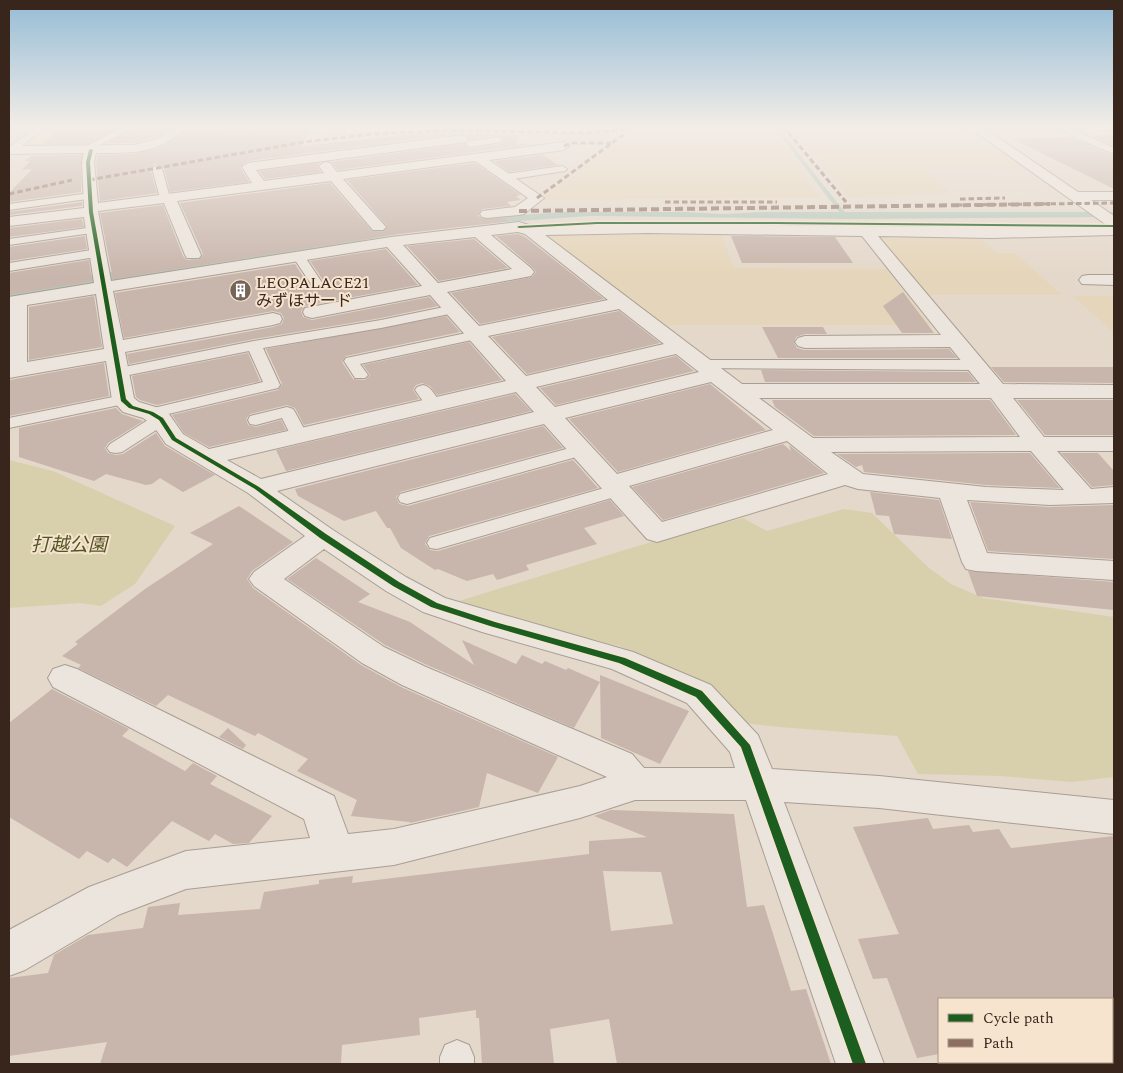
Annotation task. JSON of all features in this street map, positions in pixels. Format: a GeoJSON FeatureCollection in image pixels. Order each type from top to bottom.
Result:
{"type":"FeatureCollection","features":[{"type":"Feature","properties":{"kind":"street"},"geometry":{"type":"LineString","coordinates":[[89,176],[92,214],[104,269],[123,400],[132,407],[156,416],[174,439],[208,457],[257,488],[323,536],[396,584],[434,605],[492,624],[622,660],[699,694],[745,745],[860,1064]]}},
{"type":"Feature","properties":{"kind":"street"},"geometry":{"type":"LineString","coordinates":[[254,176],[261,186]]}},
{"type":"Feature","properties":{"kind":"street"},"geometry":{"type":"LineString","coordinates":[[9,222],[92,214],[167,198],[333,176]]}},
{"type":"Feature","properties":{"kind":"street"},"geometry":{"type":"LineString","coordinates":[[334,176],[386,232],[434,289],[657,533],[847,476]]}},
{"type":"Feature","properties":{"kind":"street"},"geometry":{"type":"LineString","coordinates":[[1047,176],[1114,223]]}},
{"type":"Feature","properties":{"kind":"street"},"geometry":{"type":"LineString","coordinates":[[358,230],[386,232],[476,223],[519,211],[537,198],[506,177]]}},
{"type":"Feature","properties":{"kind":"street"},"geometry":{"type":"LineString","coordinates":[[328,194],[365,188]]}},
{"type":"Feature","properties":{"kind":"street"},"geometry":{"type":"LineString","coordinates":[[1076,196],[1114,196]]}},
{"type":"Feature","properties":{"kind":"street"},"geometry":{"type":"LineString","coordinates":[[167,198],[181,214],[193,255]]}},
{"type":"Feature","properties":{"kind":"street"},"geometry":{"type":"LineString","coordinates":[[92,214],[112,224]]}},
{"type":"Feature","properties":{"kind":"street"},"geometry":{"type":"LineString","coordinates":[[158,218],[181,214]]}},
{"type":"Feature","properties":{"kind":"street"},"geometry":{"type":"LineString","coordinates":[[476,223],[519,227],[530,231],[847,476],[858,481],[1011,496],[1084,498],[1114,494]]}},
{"type":"Feature","properties":{"kind":"street"},"geometry":{"type":"LineString","coordinates":[[312,312],[525,272],[476,223]]}},
{"type":"Feature","properties":{"kind":"street"},"geometry":{"type":"LineString","coordinates":[[530,231],[648,228],[992,233],[1114,230]]}},
{"type":"Feature","properties":{"kind":"street"},"geometry":{"type":"LineString","coordinates":[[865,230],[997,391],[1037,444],[1084,498]]}},
{"type":"Feature","properties":{"kind":"street"},"geometry":{"type":"LineString","coordinates":[[81,272],[299,257],[386,232]]}},
{"type":"Feature","properties":{"kind":"street"},"geometry":{"type":"LineString","coordinates":[[173,258],[212,252]]}},
{"type":"Feature","properties":{"kind":"street"},"geometry":{"type":"LineString","coordinates":[[104,269],[14,302],[13,371],[116,358],[273,319]]}},
{"type":"Feature","properties":{"kind":"street"},"geometry":{"type":"LineString","coordinates":[[1088,280],[1114,280]]}},
{"type":"Feature","properties":{"kind":"street"},"geometry":{"type":"LineString","coordinates":[[476,334],[622,303]]}},
{"type":"Feature","properties":{"kind":"street"},"geometry":{"type":"LineString","coordinates":[[805,342],[955,341]]}},
{"type":"Feature","properties":{"kind":"street"},"geometry":{"type":"LineString","coordinates":[[208,457],[299,436],[428,397],[521,384],[679,347]]}},
{"type":"Feature","properties":{"kind":"street"},"geometry":{"type":"LineString","coordinates":[[257,488],[550,415],[710,370]]}},
{"type":"Feature","properties":{"kind":"street"},"geometry":{"type":"LineString","coordinates":[[738,391],[1114,392]]}},
{"type":"Feature","properties":{"kind":"street"},"geometry":{"type":"LineString","coordinates":[[615,487],[801,439],[1114,444]]}},
{"type":"Feature","properties":{"kind":"street"},"geometry":{"type":"LineString","coordinates":[[951,491],[976,562],[1114,571]]}},
{"type":"Feature","properties":{"kind":"street"},"geometry":{"type":"LineString","coordinates":[[323,536],[264,579],[373,655],[414,676],[619,765],[635,784]]}},
{"type":"Feature","properties":{"kind":"street"},"geometry":{"type":"LineString","coordinates":[[65,678],[320,808],[335,854]]}},
{"type":"Feature","properties":{"kind":"street"},"geometry":{"type":"LineString","coordinates":[[9,954],[104,901],[186,870],[394,847],[580,802],[635,784],[760,784],[879,792],[1114,817]]}},
{"type":"Feature","properties":{"kind":"lane"},"geometry":{"type":"LineString","coordinates":[[160,176],[167,198]]}},
{"type":"Feature","properties":{"kind":"lane"},"geometry":{"type":"LineString","coordinates":[[506,177],[512,176]]}},
{"type":"Feature","properties":{"kind":"lane"},"geometry":{"type":"LineString","coordinates":[[48,190],[48,202]]}},
{"type":"Feature","properties":{"kind":"lane"},"geometry":{"type":"LineString","coordinates":[[9,207],[48,202],[92,214]]}},
{"type":"Feature","properties":{"kind":"lane"},"geometry":{"type":"LineString","coordinates":[[9,242],[92,214]]}},
{"type":"Feature","properties":{"kind":"lane"},"geometry":{"type":"LineString","coordinates":[[299,257],[317,284]]}},
{"type":"Feature","properties":{"kind":"lane"},"geometry":{"type":"LineString","coordinates":[[9,267],[104,269]]}},
{"type":"Feature","properties":{"kind":"lane"},"geometry":{"type":"LineString","coordinates":[[116,358],[254,345],[454,309]]}},
{"type":"Feature","properties":{"kind":"lane"},"geometry":{"type":"LineString","coordinates":[[360,375],[351,361],[476,334]]}},
{"type":"Feature","properties":{"kind":"lane"},"geometry":{"type":"LineString","coordinates":[[116,448],[156,416],[272,385],[254,345]]}},
{"type":"Feature","properties":{"kind":"lane"},"geometry":{"type":"LineString","coordinates":[[710,370],[975,365]]}},
{"type":"Feature","properties":{"kind":"lane"},"geometry":{"type":"LineString","coordinates":[[9,423],[123,400]]}},
{"type":"Feature","properties":{"kind":"lane"},"geometry":{"type":"LineString","coordinates":[[256,420],[287,412],[299,436]]}},
{"type":"Feature","properties":{"kind":"lane"},"geometry":{"type":"LineString","coordinates":[[407,498],[581,450]]}},
{"type":"Feature","properties":{"kind":"lane"},"geometry":{"type":"LineString","coordinates":[[437,543],[615,487]]}},
{"type":"Feature","properties":{"kind":"shaded area"},"geometry":{"type":"Polygon","coordinates":[[[571,176],[804,176],[819,197],[539,200],[571,176]]]}},
{"type":"Feature","properties":{"kind":"shaded area"},"geometry":{"type":"Polygon","coordinates":[[[832,176],[933,176],[951,194],[849,197],[832,176]]]}},
{"type":"Feature","properties":{"kind":"shaded area"},"geometry":{"type":"Polygon","coordinates":[[[565,212],[687,212],[723,214],[766,212],[1114,212],[1114,217],[847,219],[590,216],[506,222],[408,232],[306,251],[9,298],[9,288],[415,224],[565,212]]]}},
{"type":"Feature","properties":{"kind":"shaded area"},"geometry":{"type":"Polygon","coordinates":[[[560,233],[721,234],[734,268],[886,269],[930,325],[660,325],[544,235],[560,233]]]}},
{"type":"Feature","properties":{"kind":"shaded area"},"geometry":{"type":"Polygon","coordinates":[[[877,234],[978,236],[997,253],[1015,253],[1062,295],[926,295],[877,234]]]}},
{"type":"Feature","properties":{"kind":"shaded area"},"geometry":{"type":"Polygon","coordinates":[[[1073,296],[1114,296],[1114,333],[1073,296]]]}},
{"type":"Feature","properties":{"kind":"green space","name":"打越公園"},"geometry":{"type":"Polygon","coordinates":[[[9,460],[53,471],[175,526],[135,584],[101,606],[80,603],[9,608],[9,460]]]}},
{"type":"Feature","properties":{"kind":"green space"},"geometry":{"type":"Polygon","coordinates":[[[844,509],[872,513],[929,568],[951,584],[983,598],[1114,617],[1114,777],[1071,782],[1001,776],[918,774],[897,736],[743,723],[693,682],[619,646],[531,625],[459,601],[641,545],[743,518],[767,531],[844,509]]]}},
{"type":"Feature","properties":{"kind":"building"},"geometry":{"type":"Polygon","coordinates":[[[25,176],[81,176],[81,192],[9,202],[9,193],[25,176]]]}},
{"type":"Feature","properties":{"kind":"building"},"geometry":{"type":"Polygon","coordinates":[[[97,176],[152,176],[157,193],[100,201],[97,176]]]}},
{"type":"Feature","properties":{"kind":"building"},"geometry":{"type":"Polygon","coordinates":[[[166,176],[245,176],[249,182],[170,192],[166,176]]]}},
{"type":"Feature","properties":{"kind":"building"},"geometry":{"type":"Polygon","coordinates":[[[263,176],[288,176],[265,179],[263,176]]]}},
{"type":"Feature","properties":{"kind":"building"},"geometry":{"type":"Polygon","coordinates":[[[377,176],[494,176],[521,195],[516,196],[521,200],[507,202],[511,206],[482,209],[478,215],[482,219],[505,218],[509,221],[391,235],[113,279],[100,213],[163,205],[183,256],[187,260],[199,260],[203,254],[180,203],[330,183],[372,231],[383,232],[387,226],[347,180],[377,176]]]}},
{"type":"Feature","properties":{"kind":"building"},"geometry":{"type":"Polygon","coordinates":[[[1088,176],[1114,176],[1114,189],[1088,176]]]}},
{"type":"Feature","properties":{"kind":"building"},"geometry":{"type":"Polygon","coordinates":[[[82,202],[82,206],[9,215],[9,212],[82,202]]]}},
{"type":"Feature","properties":{"kind":"building"},"geometry":{"type":"Polygon","coordinates":[[[82,219],[84,227],[9,237],[9,228],[82,219]]]}},
{"type":"Feature","properties":{"kind":"building"},"geometry":{"type":"Polygon","coordinates":[[[518,234],[524,236],[604,299],[480,324],[451,293],[532,277],[536,272],[532,267],[496,236],[518,234]]]}},
{"type":"Feature","properties":{"kind":"building"},"geometry":{"type":"Polygon","coordinates":[[[85,236],[87,249],[9,261],[9,247],[85,236]]]}},
{"type":"Feature","properties":{"kind":"building"},"geometry":{"type":"Polygon","coordinates":[[[731,236],[835,237],[853,263],[742,263],[731,236]]]}},
{"type":"Feature","properties":{"kind":"building"},"geometry":{"type":"Polygon","coordinates":[[[474,239],[508,268],[439,281],[407,246],[474,239]]]}},
{"type":"Feature","properties":{"kind":"building"},"geometry":{"type":"Polygon","coordinates":[[[386,249],[418,285],[305,306],[301,311],[303,317],[312,320],[429,297],[438,306],[381,318],[254,339],[129,364],[127,354],[273,327],[282,324],[284,318],[281,313],[273,311],[124,338],[115,293],[295,264],[311,289],[322,289],[325,283],[310,261],[386,249]]]}},
{"type":"Feature","properties":{"kind":"building"},"geometry":{"type":"Polygon","coordinates":[[[89,260],[92,281],[9,295],[9,273],[89,260]]]}},
{"type":"Feature","properties":{"kind":"building"},"geometry":{"type":"Polygon","coordinates":[[[903,292],[934,333],[902,333],[883,306],[903,292]]]}},
{"type":"Feature","properties":{"kind":"building"},"geometry":{"type":"Polygon","coordinates":[[[94,296],[102,347],[29,360],[29,307],[94,296]]]}},
{"type":"Feature","properties":{"kind":"building"},"geometry":{"type":"Polygon","coordinates":[[[619,311],[660,343],[527,374],[492,337],[619,311]]]}},
{"type":"Feature","properties":{"kind":"building"},"geometry":{"type":"Polygon","coordinates":[[[446,316],[460,332],[346,356],[342,362],[353,379],[365,380],[370,375],[363,365],[469,342],[502,380],[437,395],[430,386],[422,383],[416,385],[413,390],[419,399],[304,425],[295,408],[287,405],[250,414],[246,419],[248,425],[256,427],[281,420],[286,430],[209,447],[184,433],[172,415],[278,390],[282,384],[266,349],[446,316]]]}},
{"type":"Feature","properties":{"kind":"building"},"geometry":{"type":"Polygon","coordinates":[[[762,327],[823,327],[827,334],[805,334],[796,337],[794,343],[797,348],[804,350],[949,349],[957,358],[778,358],[762,327]]]}},
{"type":"Feature","properties":{"kind":"building"},"geometry":{"type":"Polygon","coordinates":[[[248,353],[260,381],[157,405],[136,397],[132,376],[248,353]]]}},
{"type":"Feature","properties":{"kind":"building"},"geometry":{"type":"Polygon","coordinates":[[[676,356],[694,371],[556,405],[540,388],[676,356]]]}},
{"type":"Feature","properties":{"kind":"building"},"geometry":{"type":"Polygon","coordinates":[[[104,363],[109,396],[9,416],[10,380],[104,363]]]}},
{"type":"Feature","properties":{"kind":"building"},"geometry":{"type":"Polygon","coordinates":[[[991,367],[1114,367],[1114,383],[1004,382],[991,367]]]}},
{"type":"Feature","properties":{"kind":"building"},"geometry":{"type":"Polygon","coordinates":[[[761,370],[968,372],[976,382],[765,382],[761,370]]]}},
{"type":"Feature","properties":{"kind":"building"},"geometry":{"type":"Polygon","coordinates":[[[710,384],[766,430],[618,472],[569,419],[710,384]]]}},
{"type":"Feature","properties":{"kind":"building"},"geometry":{"type":"Polygon","coordinates":[[[515,394],[531,411],[286,471],[276,450],[515,394]]]}},
{"type":"Feature","properties":{"kind":"building"},"geometry":{"type":"Polygon","coordinates":[[[772,400],[990,400],[1016,435],[814,436],[775,407],[772,400]]]}},
{"type":"Feature","properties":{"kind":"building"},"geometry":{"type":"Polygon","coordinates":[[[1017,400],[1114,400],[1114,435],[1045,435],[1017,400]]]}},
{"type":"Feature","properties":{"kind":"building"},"geometry":{"type":"Polygon","coordinates":[[[116,408],[122,414],[143,421],[108,443],[105,448],[108,453],[123,454],[156,433],[165,446],[215,475],[183,492],[160,478],[152,484],[146,485],[106,474],[94,481],[19,457],[19,428],[116,408]]]}},
{"type":"Feature","properties":{"kind":"building"},"geometry":{"type":"Polygon","coordinates":[[[543,426],[563,448],[400,492],[396,497],[399,504],[408,506],[573,460],[598,488],[429,536],[425,544],[430,550],[438,551],[610,500],[624,516],[584,528],[597,544],[526,565],[529,570],[497,580],[493,574],[467,581],[438,569],[435,570],[401,548],[390,528],[387,528],[376,511],[344,521],[298,496],[295,489],[543,426]]]}},
{"type":"Feature","properties":{"kind":"building"},"geometry":{"type":"Polygon","coordinates":[[[783,444],[791,451],[789,445],[824,473],[663,520],[632,487],[783,444]]]}},
{"type":"Feature","properties":{"kind":"building"},"geometry":{"type":"Polygon","coordinates":[[[1030,453],[1060,488],[986,485],[864,472],[862,465],[856,467],[837,454],[1030,453]]]}},
{"type":"Feature","properties":{"kind":"building"},"geometry":{"type":"Polygon","coordinates":[[[1061,453],[1098,453],[1114,471],[1114,485],[1092,487],[1061,453]]]}},
{"type":"Feature","properties":{"kind":"building"},"geometry":{"type":"Polygon","coordinates":[[[870,492],[939,500],[952,539],[894,534],[889,516],[876,515],[870,492]]]}},
{"type":"Feature","properties":{"kind":"building"},"geometry":{"type":"Polygon","coordinates":[[[970,502],[1050,507],[1114,505],[1114,559],[988,551],[970,502]]]}},
{"type":"Feature","properties":{"kind":"building"},"geometry":{"type":"Polygon","coordinates":[[[239,506],[293,542],[252,571],[247,579],[253,588],[361,665],[401,687],[558,757],[538,793],[487,773],[479,807],[410,823],[351,816],[357,800],[297,771],[308,759],[258,733],[255,736],[168,695],[156,706],[78,668],[81,665],[62,656],[78,644],[75,642],[145,589],[213,544],[190,533],[239,506]]]}},
{"type":"Feature","properties":{"kind":"building"},"geometry":{"type":"Polygon","coordinates":[[[316,558],[370,594],[358,602],[410,622],[474,665],[462,640],[516,664],[522,655],[542,664],[545,661],[566,670],[568,668],[600,682],[574,728],[427,665],[385,645],[287,579],[316,558]]]}},
{"type":"Feature","properties":{"kind":"building"},"geometry":{"type":"Polygon","coordinates":[[[968,571],[1114,582],[1114,610],[977,596],[968,571]]]}},
{"type":"Feature","properties":{"kind":"building"},"geometry":{"type":"Polygon","coordinates":[[[600,675],[689,711],[660,764],[601,738],[600,675]]]}},
{"type":"Feature","properties":{"kind":"building"},"geometry":{"type":"Polygon","coordinates":[[[52,689],[129,729],[122,736],[185,771],[193,763],[217,776],[210,784],[272,816],[249,843],[233,844],[215,834],[209,841],[172,821],[127,867],[113,858],[108,863],[87,851],[79,859],[9,817],[9,723],[52,689]]]}},
{"type":"Feature","properties":{"kind":"building"},"geometry":{"type":"Polygon","coordinates":[[[228,728],[246,745],[243,749],[219,737],[228,728]]]}},
{"type":"Feature","properties":{"kind":"building"},"geometry":{"type":"Polygon","coordinates":[[[611,810],[734,814],[747,907],[764,905],[791,991],[806,989],[831,1064],[617,1064],[609,1019],[550,1029],[554,1064],[482,1064],[479,1018],[476,1018],[476,1010],[419,1018],[420,1035],[342,1045],[341,1064],[100,1064],[107,1042],[9,1056],[9,978],[48,973],[54,955],[88,935],[143,928],[148,907],[180,903],[178,915],[260,909],[264,892],[319,884],[319,880],[353,876],[352,883],[589,854],[589,841],[647,837],[594,816],[611,810]],[[603,871],[611,931],[673,924],[661,872],[603,871]]]}},
{"type":"Feature","properties":{"kind":"building"},"geometry":{"type":"Polygon","coordinates":[[[928,818],[933,829],[969,825],[973,832],[999,829],[1011,848],[1114,836],[1114,999],[938,998],[938,1054],[917,1058],[887,978],[873,979],[858,939],[899,934],[853,827],[928,818]]]}},
{"type":"Feature","properties":{"kind":"waterway"},"geometry":{"type":"LineString","coordinates":[[814,176],[845,216]]}},
{"type":"Feature","properties":{"kind":"marked path"},"geometry":{"type":"LineString","coordinates":[[89,180],[111,176]]}},
{"type":"Feature","properties":{"kind":"marked path"},"geometry":{"type":"LineString","coordinates":[[537,198],[567,176]]}},
{"type":"Feature","properties":{"kind":"marked path"},"geometry":{"type":"LineString","coordinates":[[825,176],[846,202]]}},
{"type":"Feature","properties":{"kind":"marked path"},"geometry":{"type":"LineString","coordinates":[[9,194],[72,180]]}},
{"type":"Feature","properties":{"kind":"marked path"},"geometry":{"type":"LineString","coordinates":[[960,199],[1005,198]]}},
{"type":"Feature","properties":{"kind":"marked path"},"geometry":{"type":"LineString","coordinates":[[665,202],[777,202]]}},
{"type":"Feature","properties":{"kind":"marked path"},"geometry":{"type":"LineString","coordinates":[[519,211],[1114,203]]}},
{"type":"Feature","properties":{"kind":"cycle path"},"geometry":{"type":"LineString","coordinates":[[89,176],[91,212],[123,400],[131,407],[151,413],[161,419],[174,439],[257,488],[323,536],[396,584],[434,605],[493,624],[622,660],[699,694],[745,745],[860,1064]]}},
{"type":"Feature","properties":{"kind":"cycle path"},"geometry":{"type":"LineString","coordinates":[[519,227],[597,223],[1114,226]]}},
{"type":"Feature","properties":{"kind":"place","name":"LEOPALACE21 みずほサード"},"geometry":{"type":"Point","coordinates":[240,291]}}]}
